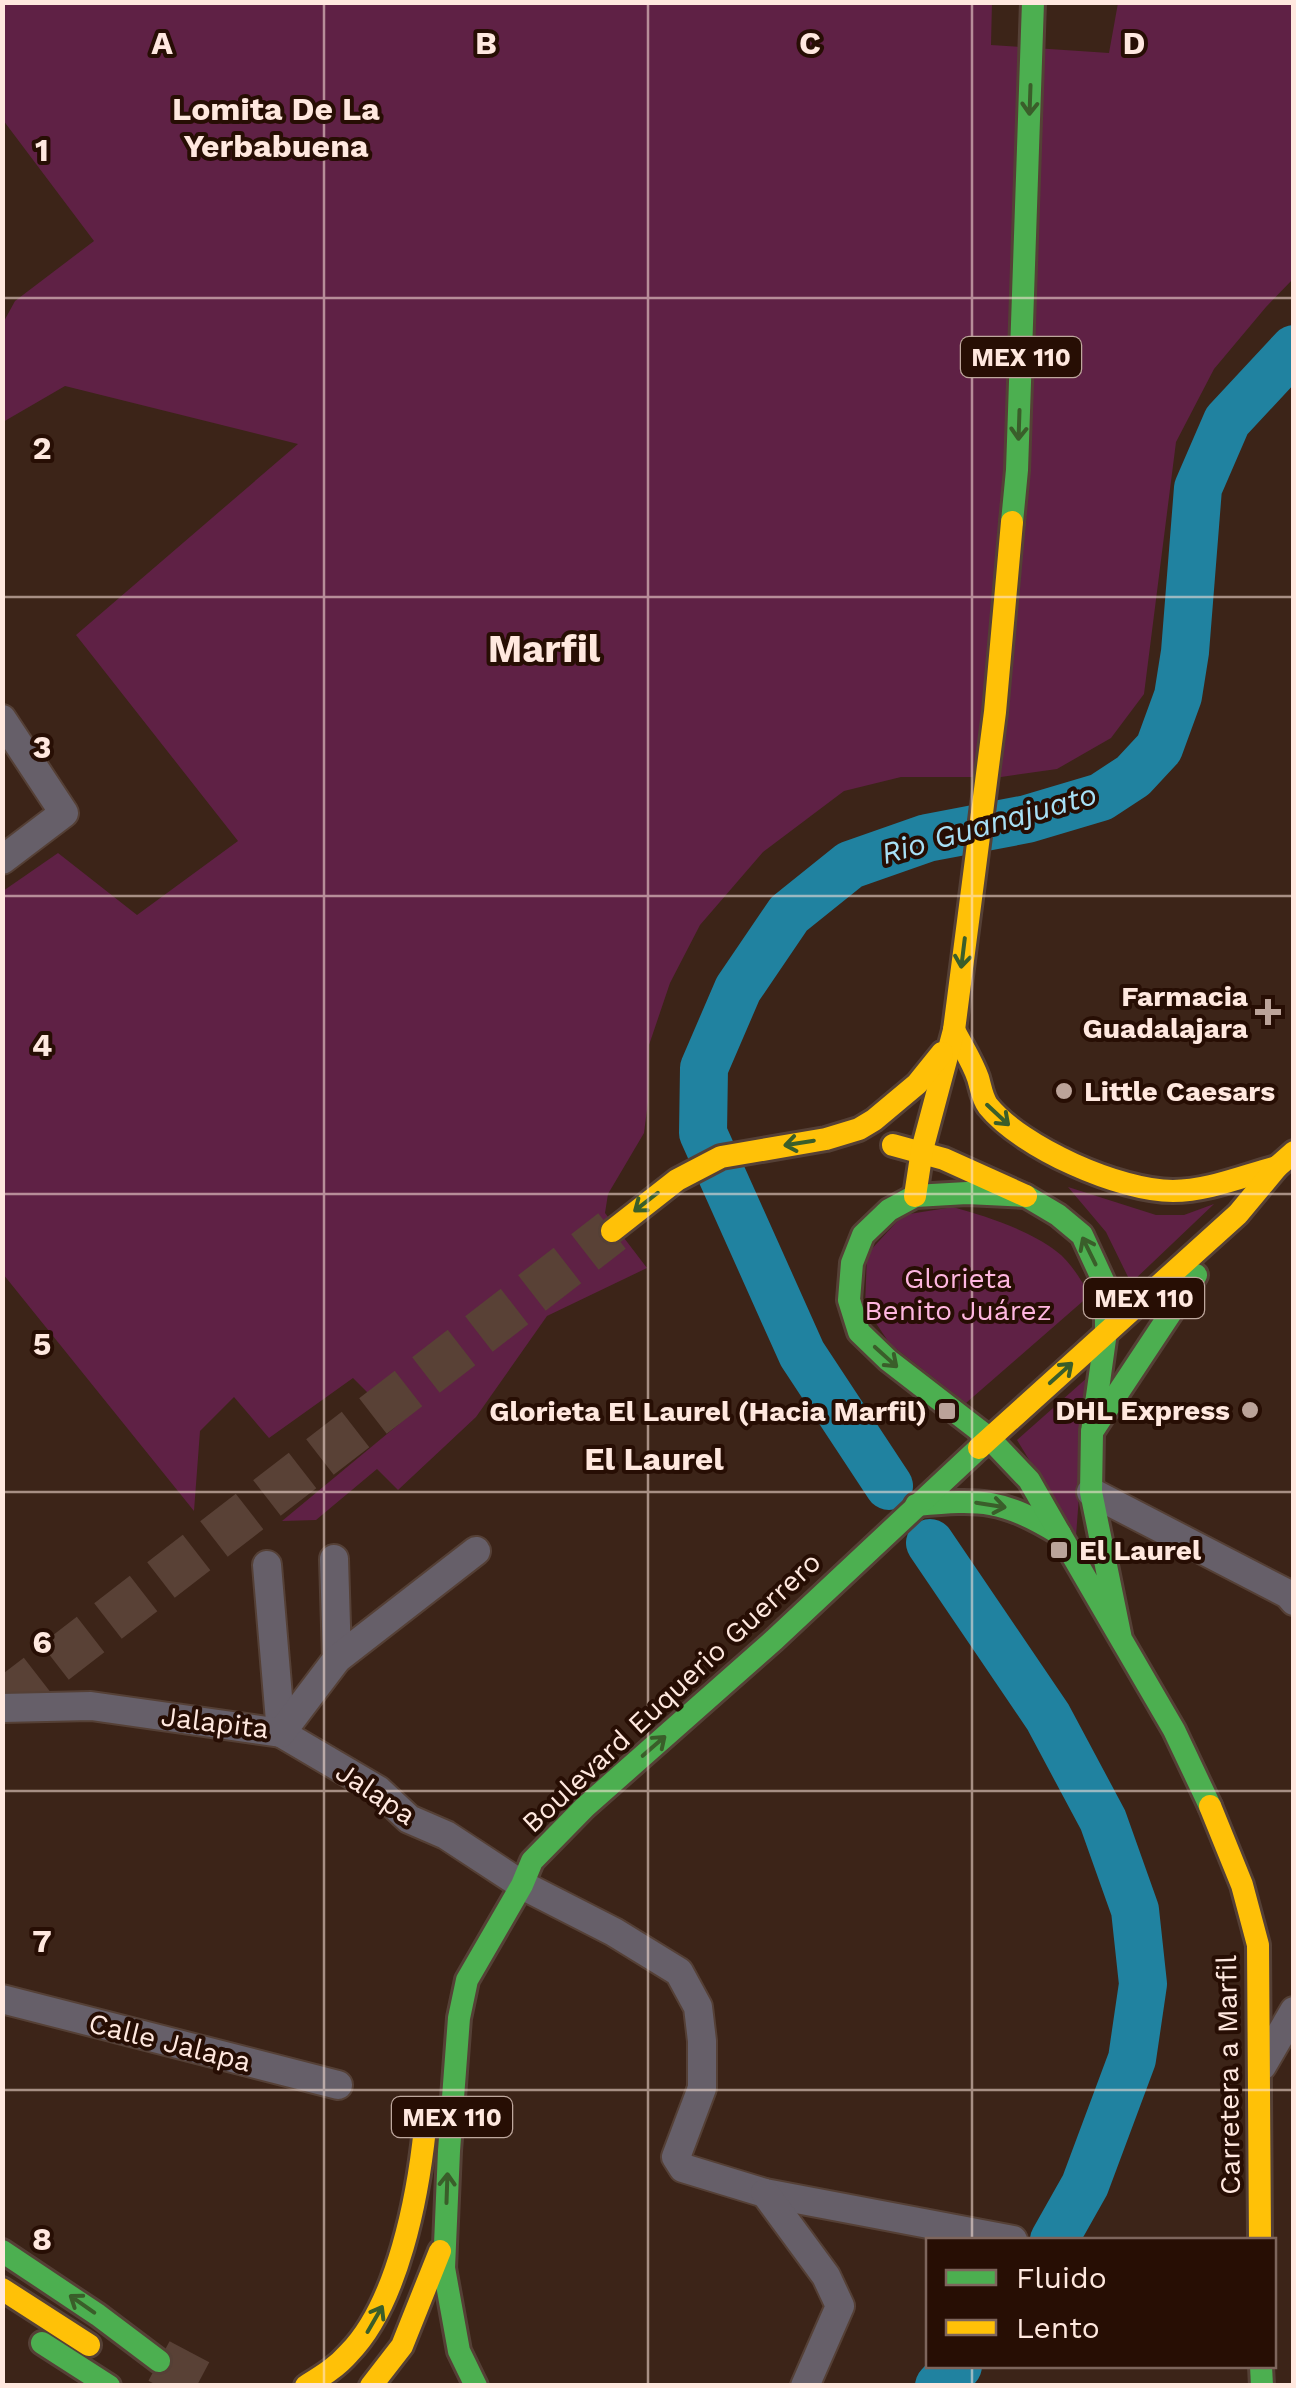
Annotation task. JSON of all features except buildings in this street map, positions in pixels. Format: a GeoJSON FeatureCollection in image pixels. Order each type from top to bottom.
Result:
{"type":"FeatureCollection","features":[{"type":"Feature","properties":{"kind":"main road","name":"MEX 110"},"geometry":{"type":"LineString","coordinates":[[612,1230],[682,1177],[724,1156],[841,1136],[870,1126],[934,1068],[954,1030],[996,712],[1017,470],[1033,2]]}},
{"type":"Feature","properties":{"kind":"main road"},"geometry":{"type":"LineString","coordinates":[[915,1196],[922,1150],[954,1030]]}},
{"type":"Feature","properties":{"kind":"main road"},"geometry":{"type":"LineString","coordinates":[[954,1030],[978,1077],[985,1104],[1017,1133],[1085,1169],[1130,1186],[1172,1192],[1223,1182],[1285,1160]]}},
{"type":"Feature","properties":{"kind":"main road","name":"MEX 110"},"geometry":{"type":"LineString","coordinates":[[841,1136],[922,1150],[1026,1196],[1058,1215],[1082,1235],[1106,1287],[1106,1332]]}},
{"type":"Feature","properties":{"kind":"main road","name":"MEX 110"},"geometry":{"type":"LineString","coordinates":[[989,1438],[1238,1214],[1285,1160]]}},
{"type":"Feature","properties":{"kind":"main road"},"geometry":{"type":"LineString","coordinates":[[989,1438],[888,1360],[859,1332],[850,1300],[852,1263],[863,1235],[889,1210],[915,1196],[1026,1196]]}},
{"type":"Feature","properties":{"kind":"main road"},"geometry":{"type":"LineString","coordinates":[[1092,1432],[1238,1214]]}},
{"type":"Feature","properties":{"kind":"main road","name":"Carretera a Marfil"},"geometry":{"type":"LineString","coordinates":[[1106,1332],[1092,1432],[1091,1492],[1121,1639]]}},
{"type":"Feature","properties":{"kind":"main road","name":"Boulevard Euquerio Guerrero"},"geometry":{"type":"LineString","coordinates":[[476,2386],[459,2351],[444,2268],[459,2018],[467,1980],[521,1875],[585,1807],[774,1640],[989,1438]]}},
{"type":"Feature","properties":{"kind":"main road","name":"Carretera a Marfil"},"geometry":{"type":"LineString","coordinates":[[989,1438],[1029,1480],[1174,1730],[1217,1820],[1242,1885],[1258,1945],[1260,2238]]}},
{"type":"Feature","properties":{"kind":"main road"},"geometry":{"type":"LineString","coordinates":[[916,1505],[996,1504],[1030,1516],[1060,1534]]}},
{"type":"Feature","properties":{"kind":"main road"},"geometry":{"type":"LineString","coordinates":[[434,2046],[455,1969],[521,1875]]}},
{"type":"Feature","properties":{"kind":"main road"},"geometry":{"type":"LineString","coordinates":[[306,2386],[345,2358],[367,2332],[388,2296],[403,2253],[424,2148],[426,2112]]}},
{"type":"Feature","properties":{"kind":"main road"},"geometry":{"type":"LineString","coordinates":[[370,2386],[402,2346],[445,2237]]}},
{"type":"Feature","properties":{"kind":"main road"},"geometry":{"type":"LineString","coordinates":[[2,2250],[159,2361]]}},
{"type":"Feature","properties":{"kind":"main road"},"geometry":{"type":"LineString","coordinates":[[2,2289],[104,2355]]}},
{"type":"Feature","properties":{"kind":"main road"},"geometry":{"type":"LineString","coordinates":[[18,2328],[109,2386]]}},
{"type":"Feature","properties":{"kind":"main road"},"geometry":{"type":"LineString","coordinates":[[399,2386],[402,2346]]}},
{"type":"Feature","properties":{"kind":"street"},"geometry":{"type":"LineString","coordinates":[[2,719],[64,813],[2,860]]}},
{"type":"Feature","properties":{"kind":"street"},"geometry":{"type":"LineString","coordinates":[[1091,1492],[1288,1594],[1294,1601]]}},
{"type":"Feature","properties":{"kind":"street","name":"Jalapita"},"geometry":{"type":"LineString","coordinates":[[2,1708],[91,1706],[281,1733],[337,1658],[476,1552]]}},
{"type":"Feature","properties":{"kind":"street"},"geometry":{"type":"LineString","coordinates":[[334,1559],[337,1658]]}},
{"type":"Feature","properties":{"kind":"street"},"geometry":{"type":"LineString","coordinates":[[267,1565],[281,1733]]}},
{"type":"Feature","properties":{"kind":"street","name":"Jalapa"},"geometry":{"type":"LineString","coordinates":[[281,1733],[378,1790],[409,1820],[521,1875],[679,1972],[698,2007],[702,2088],[676,2158],[683,2168],[765,2193]]}},
{"type":"Feature","properties":{"kind":"street","name":"Calle Jalapa"},"geometry":{"type":"LineString","coordinates":[[2,1999],[338,2084]]}},
{"type":"Feature","properties":{"kind":"street"},"geometry":{"type":"LineString","coordinates":[[1260,2071],[1294,2011]]}},
{"type":"Feature","properties":{"kind":"street"},"geometry":{"type":"LineString","coordinates":[[765,2193],[1000,2238]]}},
{"type":"Feature","properties":{"kind":"street"},"geometry":{"type":"LineString","coordinates":[[765,2193],[826,2276],[840,2306],[805,2386]]}},
{"type":"Feature","properties":{"kind":"green space"},"geometry":{"type":"Polygon","coordinates":[[[992,2],[991,45],[1109,53],[1118,3],[1293,3],[1293,279],[1214,369],[1176,442],[1144,694],[1111,738],[1057,769],[1001,777],[901,777],[844,791],[763,852],[700,925],[670,983],[649,1045],[644,1133],[608,1194],[605,1213],[647,1268],[547,1316],[476,1417],[398,1490],[377,1469],[316,1520],[282,1521],[399,1424],[353,1378],[269,1438],[234,1397],[200,1431],[194,1511],[3,1274],[3,891],[58,853],[137,915],[238,841],[76,635],[298,444],[65,386],[3,422],[3,323],[15,301],[94,241],[3,120],[3,3],[992,2]]]}},
{"type":"Feature","properties":{"kind":"green space"},"geometry":{"type":"Polygon","coordinates":[[[1068,1187],[1156,1215],[1184,1215],[1214,1204],[1131,1283],[1106,1232],[1068,1187]]]}},
{"type":"Feature","properties":{"kind":"green space","name":"Glorieta Benito Juárez"},"geometry":{"type":"Polygon","coordinates":[[[953,1207],[1006,1224],[1045,1243],[1066,1260],[1090,1295],[966,1403],[890,1344],[865,1307],[867,1254],[903,1215],[953,1207]]]}},
{"type":"Feature","properties":{"kind":"green space"},"geometry":{"type":"Polygon","coordinates":[[[1088,1377],[1076,1536],[1017,1440],[1088,1377]]]}},
{"type":"Feature","properties":{"kind":"waterway","name":"Rio Guanajuato"},"geometry":{"type":"LineString","coordinates":[[889,1486],[802,1354],[703,1133],[704,1068],[738,989],[789,914],[850,865],[927,838],[1027,819],[1101,797],[1133,776],[1159,748],[1178,696],[1185,652],[1198,488],[1227,421],[1294,349]]}},
{"type":"Feature","properties":{"kind":"waterway"},"geometry":{"type":"LineString","coordinates":[[930,1543],[1048,1717],[1103,1820],[1135,1910],[1143,1984],[1132,2059],[1085,2185],[1055,2238]]}},
{"type":"Feature","properties":{"kind":"waterway"},"geometry":{"type":"LineString","coordinates":[[939,2386],[956,2368]]}},
{"type":"Feature","properties":{"kind":"tunnel"},"geometry":{"type":"LineString","coordinates":[[2,1703],[612,1231]]}},
{"type":"Feature","properties":{"kind":"tunnel"},"geometry":{"type":"LineString","coordinates":[[159,2361],[206,2386]]}},
{"type":"Feature","properties":{"kind":"traffic: fast"},"geometry":{"type":"LineString","coordinates":[[1012,522],[1033,2]]}},
{"type":"Feature","properties":{"kind":"traffic: fast"},"geometry":{"type":"LineString","coordinates":[[1121,1639],[1091,1492],[1092,1432],[1106,1332],[1106,1287],[1082,1235],[1026,1196],[915,1196],[889,1210],[863,1235],[852,1263],[849,1300],[859,1332],[888,1360],[989,1438],[1029,1480],[1060,1534],[1121,1639],[1174,1730],[1210,1806]]}},
{"type":"Feature","properties":{"kind":"traffic: fast"},"geometry":{"type":"LineString","coordinates":[[1092,1432],[1196,1275]]}},
{"type":"Feature","properties":{"kind":"traffic: fast"},"geometry":{"type":"LineString","coordinates":[[476,2386],[459,2351],[444,2268],[459,2018],[467,1980],[532,1861],[585,1807],[774,1640],[979,1448]]}},
{"type":"Feature","properties":{"kind":"traffic: fast"},"geometry":{"type":"LineString","coordinates":[[916,1505],[991,1504],[1022,1514],[1060,1534]]}},
{"type":"Feature","properties":{"kind":"traffic: fast"},"geometry":{"type":"LineString","coordinates":[[2,2251],[159,2361]]}},
{"type":"Feature","properties":{"kind":"traffic: fast"},"geometry":{"type":"LineString","coordinates":[[42,2343],[109,2386]]}},
{"type":"Feature","properties":{"kind":"traffic: fast"},"geometry":{"type":"LineString","coordinates":[[1261,2368],[1262,2386]]}},
{"type":"Feature","properties":{"kind":"traffic: slow"},"geometry":{"type":"LineString","coordinates":[[915,1196],[922,1150],[954,1030],[995,712],[1012,522]]}},
{"type":"Feature","properties":{"kind":"traffic: slow"},"geometry":{"type":"LineString","coordinates":[[954,1030],[988,1106],[1024,1137],[1073,1164],[1127,1184],[1173,1191],[1212,1186],[1277,1167]]}},
{"type":"Feature","properties":{"kind":"traffic: slow"},"geometry":{"type":"LineString","coordinates":[[612,1231],[677,1180],[721,1157],[826,1139],[859,1129],[917,1084],[942,1053]]}},
{"type":"Feature","properties":{"kind":"traffic: slow"},"geometry":{"type":"LineString","coordinates":[[893,1145],[944,1159],[1026,1196]]}},
{"type":"Feature","properties":{"kind":"traffic: slow"},"geometry":{"type":"LineString","coordinates":[[979,1448],[1238,1214],[1294,1152]]}},
{"type":"Feature","properties":{"kind":"traffic: slow"},"geometry":{"type":"LineString","coordinates":[[1210,1806],[1242,1885],[1258,1945],[1260,2238]]}},
{"type":"Feature","properties":{"kind":"traffic: slow"},"geometry":{"type":"LineString","coordinates":[[306,2386],[344,2358],[381,2306],[411,2216],[425,2128]]}},
{"type":"Feature","properties":{"kind":"traffic: slow"},"geometry":{"type":"LineString","coordinates":[[371,2386],[402,2346],[440,2251]]}},
{"type":"Feature","properties":{"kind":"traffic: slow"},"geometry":{"type":"LineString","coordinates":[[2,2289],[89,2345]]}},
{"type":"Feature","properties":{"kind":"place","name":"Farmacia Guadalajara"},"geometry":{"type":"Point","coordinates":[1268,1012]}},
{"type":"Feature","properties":{"kind":"place","name":"Little Caesars"},"geometry":{"type":"Point","coordinates":[1064,1091]}},
{"type":"Feature","properties":{"kind":"place","name":"DHL Express"},"geometry":{"type":"Point","coordinates":[1250,1410]}},
{"type":"Feature","properties":{"kind":"place","name":"Glorieta El Laurel (Hacia Marfil)"},"geometry":{"type":"Point","coordinates":[947,1411]}},
{"type":"Feature","properties":{"kind":"place","name":"El Laurel"},"geometry":{"type":"Point","coordinates":[1059,1550]}},
{"type":"Feature","properties":{"kind":"district","name":"Lomita De La Yerbabuena"},"geometry":{"type":"Point","coordinates":[276,128]}},
{"type":"Feature","properties":{"kind":"district","name":"Marfil"},"geometry":{"type":"Point","coordinates":[544,649]}},
{"type":"Feature","properties":{"kind":"district","name":"El Laurel"},"geometry":{"type":"Point","coordinates":[654,1459]}}]}
